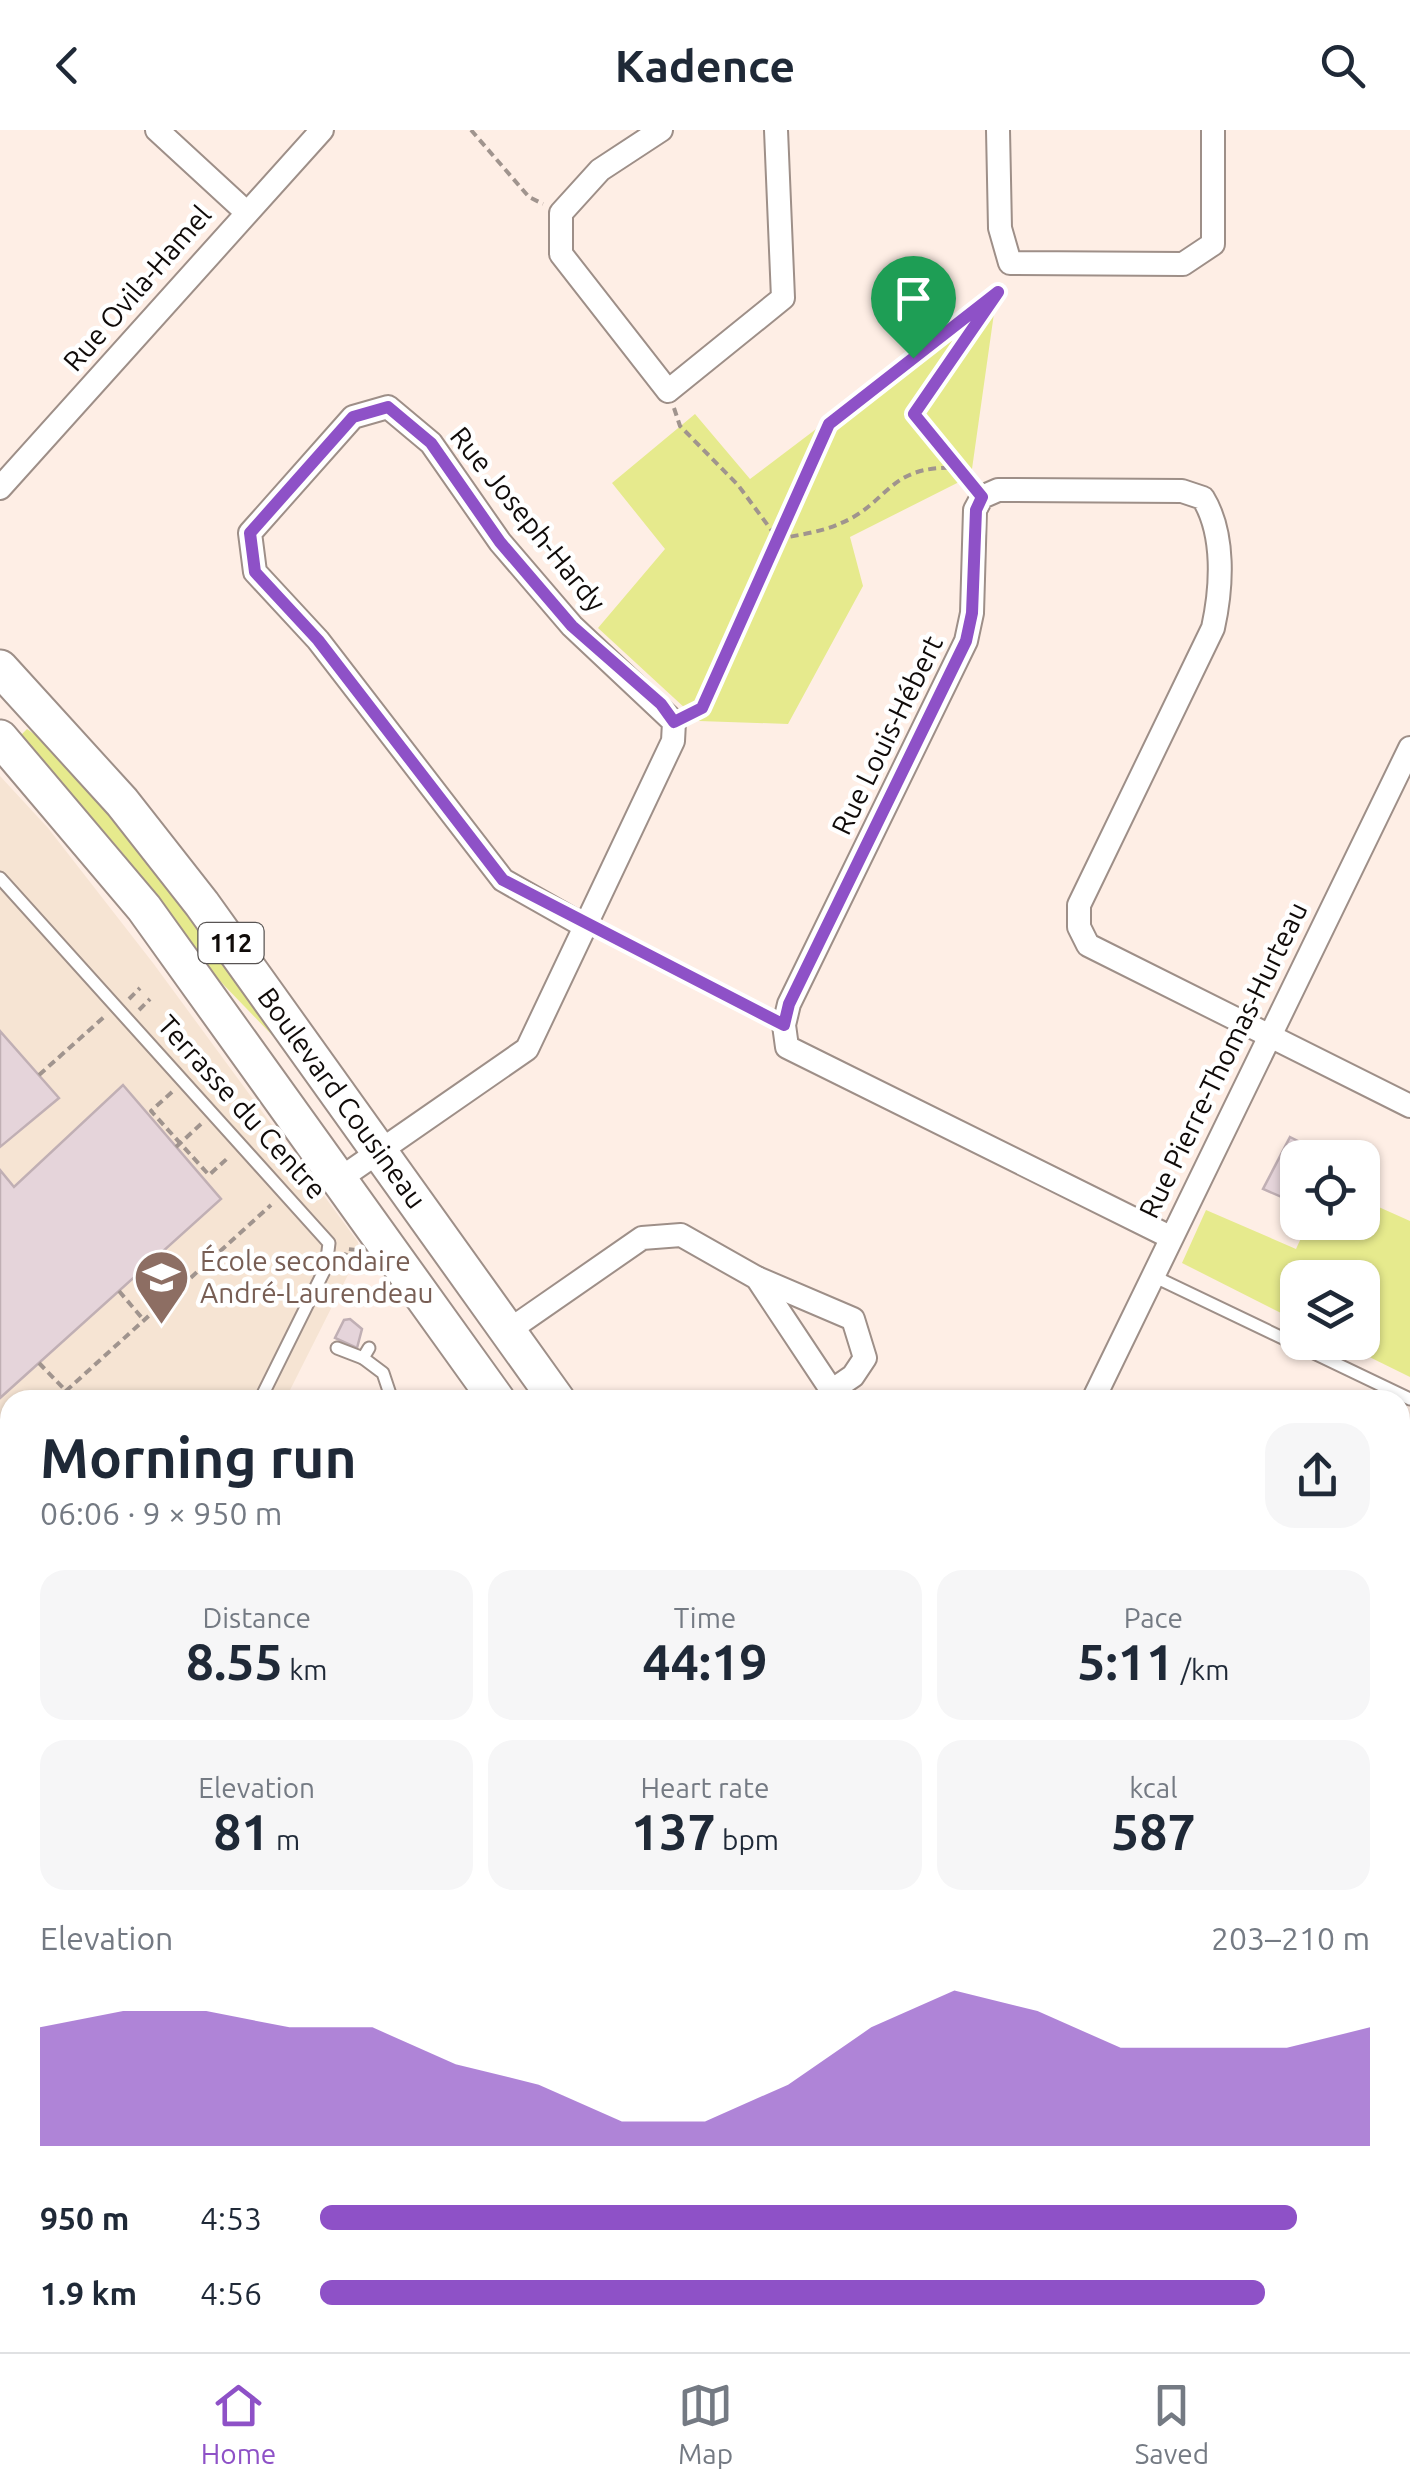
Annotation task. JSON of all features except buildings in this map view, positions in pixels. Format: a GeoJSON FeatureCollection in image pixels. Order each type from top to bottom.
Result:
{"type":"FeatureCollection","features":[{"type":"Feature","properties":{"kind":"main road","name":"Boulevard Cousineau"},"geometry":{"type":"LineString","coordinates":[[0,668],[154,841],[550,1390]]}},
{"type":"Feature","properties":{"kind":"main road","name":"Boulevard Cousineau"},"geometry":{"type":"LineString","coordinates":[[0,738],[124,881],[490,1390]]}},
{"type":"Feature","properties":{"kind":"street"},"geometry":{"type":"LineString","coordinates":[[157,130],[245,211]]}},
{"type":"Feature","properties":{"kind":"street","name":"Rue Ovila-Hamel"},"geometry":{"type":"LineString","coordinates":[[0,488],[245,211],[322,130]]}},
{"type":"Feature","properties":{"kind":"street"},"geometry":{"type":"LineString","coordinates":[[661,130],[600,170],[560,213],[561,254],[668,390],[782,298],[776,130]]}},
{"type":"Feature","properties":{"kind":"street"},"geometry":{"type":"LineString","coordinates":[[998,130],[1000,228],[1010,263],[1183,264],[1213,244],[1214,130]]}},
{"type":"Feature","properties":{"kind":"street","name":"Rue Joseph-Hardy"},"geometry":{"type":"LineString","coordinates":[[586,927],[503,880],[318,640],[255,572],[250,533],[353,417],[388,407],[431,443],[500,542],[572,626],[661,704],[674,722]]}},
{"type":"Feature","properties":{"kind":"street"},"geometry":{"type":"LineString","coordinates":[[982,497],[998,490],[1182,491],[1203,498],[1216,520],[1219,601],[1213,628],[1079,905],[1079,927],[1088,945],[1410,1106]]}},
{"type":"Feature","properties":{"kind":"street","name":"Rue Louis-Hébert"},"geometry":{"type":"LineString","coordinates":[[784,1025],[789,1004],[966,641],[972,613],[976,510],[982,497]]}},
{"type":"Feature","properties":{"kind":"street"},"geometry":{"type":"LineString","coordinates":[[340,1178],[527,1049],[672,740],[674,722]]}},
{"type":"Feature","properties":{"kind":"street","name":"Rue Pierre-Thomas-Hurteau"},"geometry":{"type":"LineString","coordinates":[[1098,1390],[1410,748]]}},
{"type":"Feature","properties":{"kind":"street"},"geometry":{"type":"LineString","coordinates":[[784,1025],[787,1047],[1170,1237]]}},
{"type":"Feature","properties":{"kind":"street"},"geometry":{"type":"LineString","coordinates":[[508,1332],[642,1238],[681,1235],[757,1278],[852,1319],[865,1358],[840,1390]]}},
{"type":"Feature","properties":{"kind":"street"},"geometry":{"type":"LineString","coordinates":[[757,1278],[831,1390]]}},
{"type":"Feature","properties":{"kind":"lane","name":"Terrasse du Centre"},"geometry":{"type":"LineString","coordinates":[[0,878],[329,1243],[326,1267],[265,1390]]}},
{"type":"Feature","properties":{"kind":"lane"},"geometry":{"type":"LineString","coordinates":[[1151,1275],[1391,1390]]}},
{"type":"Feature","properties":{"kind":"lane"},"geometry":{"type":"LineString","coordinates":[[337,1348],[366,1353],[384,1373],[389,1390]]}},
{"type":"Feature","properties":{"kind":"path"},"geometry":{"type":"LineString","coordinates":[[471,130],[529,198],[560,213]]}},
{"type":"Feature","properties":{"kind":"path"},"geometry":{"type":"LineString","coordinates":[[982,497],[914,414],[998,292],[1010,263]]}},
{"type":"Feature","properties":{"kind":"path"},"geometry":{"type":"LineString","coordinates":[[674,722],[702,708],[829,424],[998,292]]}},
{"type":"Feature","properties":{"kind":"path"},"geometry":{"type":"LineString","coordinates":[[668,390],[680,426],[738,484],[778,539]]}},
{"type":"Feature","properties":{"kind":"path"},"geometry":{"type":"LineString","coordinates":[[778,539],[841,524],[904,475],[930,467],[955,468]]}},
{"type":"Feature","properties":{"kind":"path"},"geometry":{"type":"LineString","coordinates":[[586,927],[784,1025]]}},
{"type":"Feature","properties":{"kind":"path"},"geometry":{"type":"LineString","coordinates":[[39,1075],[104,1017]]}},
{"type":"Feature","properties":{"kind":"path"},"geometry":{"type":"LineString","coordinates":[[172,1092],[149,1113],[206,1177],[230,1156]]}},
{"type":"Feature","properties":{"kind":"path"},"geometry":{"type":"LineString","coordinates":[[178,1145],[201,1124]]}},
{"type":"Feature","properties":{"kind":"path"},"geometry":{"type":"LineString","coordinates":[[67,1390],[270,1205]]}},
{"type":"Feature","properties":{"kind":"path"},"geometry":{"type":"LineString","coordinates":[[119,1291],[143,1319]]}},
{"type":"Feature","properties":{"kind":"path"},"geometry":{"type":"LineString","coordinates":[[40,1363],[65,1390]]}},
{"type":"Feature","properties":{"kind":"shaded area","name":"École secondaire André-Laurendeau"},"geometry":{"type":"Polygon","coordinates":[[[0,776],[48,828],[153,963],[358,1242],[359,1253],[290,1390],[0,1390],[0,776]]]}},
{"type":"Feature","properties":{"kind":"green space"},"geometry":{"type":"Polygon","coordinates":[[[997,292],[971,476],[850,537],[863,586],[788,724],[699,721],[598,628],[665,549],[612,483],[695,414],[750,479],[997,292]]]}},
{"type":"Feature","properties":{"kind":"green space"},"geometry":{"type":"Polygon","coordinates":[[[27,729],[55,749],[158,873],[275,1033],[272,1035],[219,980],[121,851],[21,735],[27,729]]]}},
{"type":"Feature","properties":{"kind":"green space"},"geometry":{"type":"Polygon","coordinates":[[[1380,1208],[1410,1221],[1410,1377],[1376,1360],[1380,1360],[1380,1260],[1280,1260],[1280,1312],[1182,1263],[1206,1210],[1296,1249],[1300,1240],[1380,1240],[1380,1208]]]}},
{"type":"Feature","properties":{"kind":"place","name":"École secondaire André-Laurendeau"},"geometry":{"type":"Point","coordinates":[161,1326]}},
{"type":"Feature","properties":{"kind":"route"},"geometry":{"type":"LineString","coordinates":[[998,292],[914,414],[982,497],[976,510],[972,613],[966,641],[789,1004],[784,1025],[595,932],[503,880],[318,640],[255,572],[250,533],[353,417],[388,407],[431,443],[500,542],[572,626],[661,704],[674,722],[702,708],[829,424],[913,358],[998,292]]}}]}
